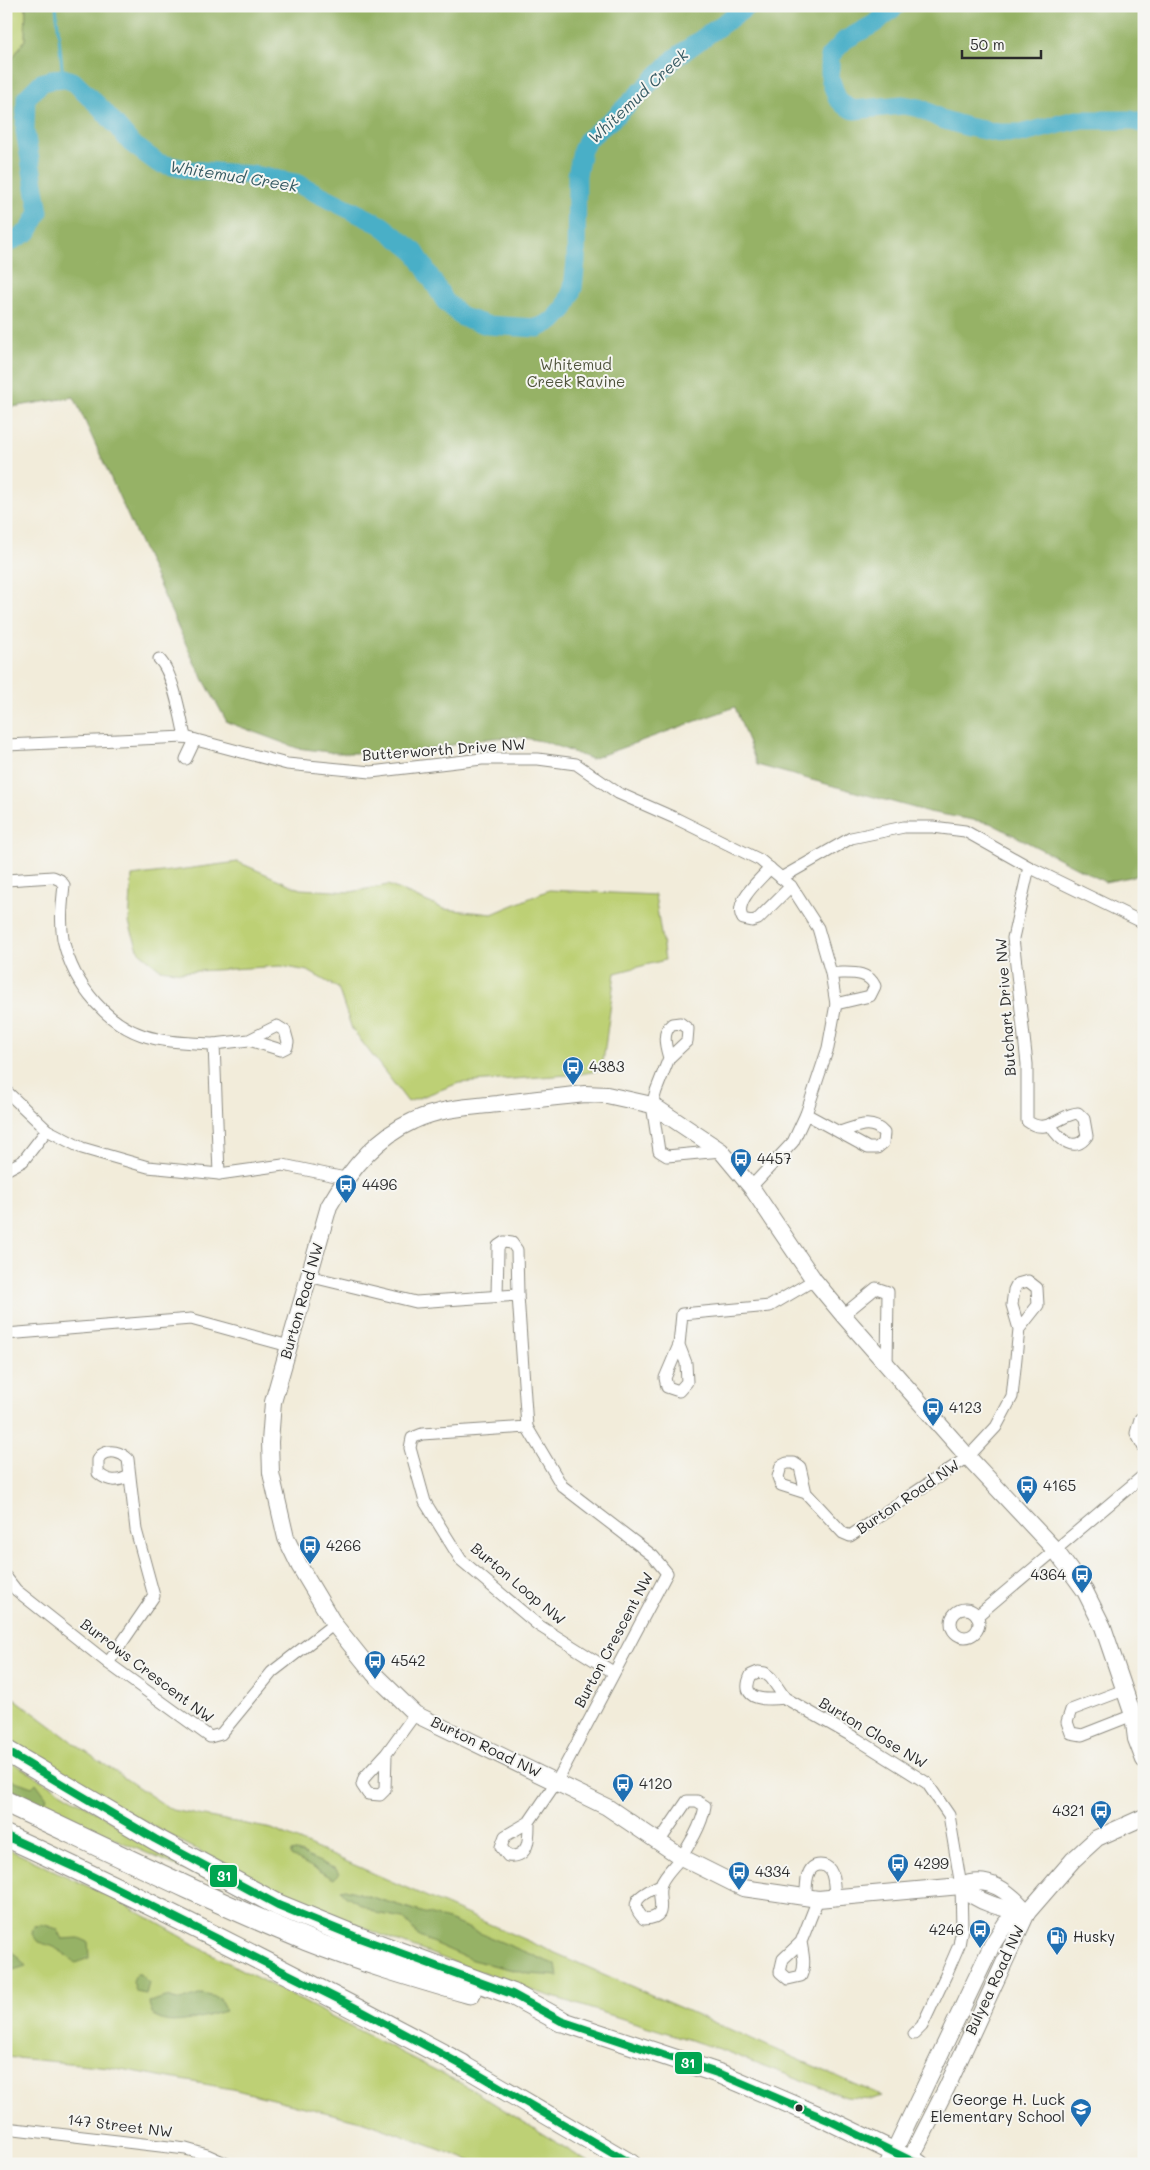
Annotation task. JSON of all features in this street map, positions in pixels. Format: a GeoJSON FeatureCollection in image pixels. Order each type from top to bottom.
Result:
{"type":"FeatureCollection","features":[{"type":"Feature","properties":{"kind":"highway"},"geometry":{"type":"LineString","coordinates":[[6,1751],[155,1839],[278,1905],[354,1936],[512,1994],[561,2021]]}},
{"type":"Feature","properties":{"kind":"highway"},"geometry":{"type":"LineString","coordinates":[[6,1802],[192,1890],[308,1940],[394,1970],[561,2021]]}},
{"type":"Feature","properties":{"kind":"highway"},"geometry":{"type":"LineString","coordinates":[[6,1836],[74,1867],[343,2002],[462,2065]]}},
{"type":"Feature","properties":{"kind":"main road"},"geometry":{"type":"LineString","coordinates":[[561,2021],[723,2075],[828,2120],[904,2160]]}},
{"type":"Feature","properties":{"kind":"main road"},"geometry":{"type":"LineString","coordinates":[[462,2065],[631,2164]]}},
{"type":"Feature","properties":{"kind":"street"},"geometry":{"type":"LineString","coordinates":[[159,659],[165,666],[190,739],[186,759]]}},
{"type":"Feature","properties":{"kind":"street","name":"Butterworth Drive NW"},"geometry":{"type":"LineString","coordinates":[[6,746],[190,739],[287,764],[371,772],[482,760],[538,759],[576,764],[618,793],[706,832],[760,860],[791,886],[818,928],[832,973],[836,1004],[828,1048],[806,1114],[794,1142],[751,1187]]}},
{"type":"Feature","properties":{"kind":"street"},"geometry":{"type":"LineString","coordinates":[[781,878],[850,838],[904,827],[933,827],[965,831],[1029,867],[1144,923]]}},
{"type":"Feature","properties":{"kind":"street","name":"Butchart Drive NW"},"geometry":{"type":"LineString","coordinates":[[1029,867],[1013,938],[1027,1064],[1027,1121],[1031,1124],[1052,1126]]}},
{"type":"Feature","properties":{"kind":"street"},"geometry":{"type":"LineString","coordinates":[[770,868],[744,899],[740,907],[743,919],[752,921],[758,919],[791,886]]}},
{"type":"Feature","properties":{"kind":"street"},"geometry":{"type":"LineString","coordinates":[[6,880],[53,877],[60,880],[64,885],[61,919],[68,956],[81,985],[100,1008],[125,1026],[156,1039],[214,1044],[249,1040]]}},
{"type":"Feature","properties":{"kind":"street"},"geometry":{"type":"LineString","coordinates":[[832,973],[866,974],[872,978],[875,986],[870,996],[836,1004]]}},
{"type":"Feature","properties":{"kind":"street"},"geometry":{"type":"LineString","coordinates":[[214,1044],[219,1174]]}},
{"type":"Feature","properties":{"kind":"street"},"geometry":{"type":"LineString","coordinates":[[669,1058],[652,1105],[657,1146],[663,1154],[721,1151]]}},
{"type":"Feature","properties":{"kind":"street"},"geometry":{"type":"LineString","coordinates":[[6,1091],[47,1130],[82,1148],[148,1167],[219,1174],[282,1165],[345,1178]]}},
{"type":"Feature","properties":{"kind":"street","name":"Burton Road NW"},"geometry":{"type":"LineString","coordinates":[[961,1886],[835,1898],[812,1898],[744,1888],[681,1857],[607,1807],[557,1781],[415,1714],[374,1674],[334,1624],[300,1567],[286,1538],[271,1474],[270,1442],[273,1402],[329,1206],[345,1178],[363,1157],[390,1134],[413,1121],[442,1111],[585,1094],[608,1096],[652,1105],[721,1151],[751,1187],[814,1280],[887,1367],[1056,1551],[1085,1591],[1103,1627],[1124,1690],[1139,1720],[1136,1739],[1144,1760]]}},
{"type":"Feature","properties":{"kind":"street"},"geometry":{"type":"LineString","coordinates":[[806,1114],[840,1132]]}},
{"type":"Feature","properties":{"kind":"street"},"geometry":{"type":"LineString","coordinates":[[6,1170],[23,1161],[47,1130]]}},
{"type":"Feature","properties":{"kind":"street","name":"Burton Crescent NW"},"geometry":{"type":"LineString","coordinates":[[497,1296],[498,1246],[504,1242],[512,1243],[517,1250],[518,1295],[527,1427],[562,1486],[653,1556],[667,1573],[557,1781]]}},
{"type":"Feature","properties":{"kind":"street"},"geometry":{"type":"LineString","coordinates":[[308,1276],[416,1302],[518,1295]]}},
{"type":"Feature","properties":{"kind":"street"},"geometry":{"type":"LineString","coordinates":[[679,1345],[682,1314],[770,1306],[814,1280]]}},
{"type":"Feature","properties":{"kind":"street"},"geometry":{"type":"LineString","coordinates":[[843,1315],[876,1288],[888,1292],[887,1367]]}},
{"type":"Feature","properties":{"kind":"street"},"geometry":{"type":"LineString","coordinates":[[6,1334],[190,1319],[289,1346]]}},
{"type":"Feature","properties":{"kind":"street","name":"Burton Road NW"},"geometry":{"type":"LineString","coordinates":[[806,1493],[843,1533],[850,1536],[968,1457],[996,1427],[1012,1397],[1019,1330]]}},
{"type":"Feature","properties":{"kind":"street"},"geometry":{"type":"LineString","coordinates":[[1144,1419],[1140,1419],[1136,1433],[1144,1448]]}},
{"type":"Feature","properties":{"kind":"street","name":"Burton Loop NW"},"geometry":{"type":"LineString","coordinates":[[527,1427],[422,1434],[412,1438],[410,1448],[425,1502],[461,1560],[538,1625],[613,1672]]}},
{"type":"Feature","properties":{"kind":"street"},"geometry":{"type":"LineString","coordinates":[[977,1616],[1144,1475]]}},
{"type":"Feature","properties":{"kind":"street"},"geometry":{"type":"LineString","coordinates":[[108,1664],[154,1596],[136,1530],[129,1476]]}},
{"type":"Feature","properties":{"kind":"street","name":"Burrows Crescent NW"},"geometry":{"type":"LineString","coordinates":[[6,1577],[16,1590],[108,1664],[207,1735],[213,1737],[221,1734],[272,1672],[334,1624]]}},
{"type":"Feature","properties":{"kind":"street"},"geometry":{"type":"LineString","coordinates":[[1124,1690],[1071,1710],[1067,1722],[1071,1733],[1082,1735],[1139,1720]]}},
{"type":"Feature","properties":{"kind":"street","name":"Burton Close NW"},"geometry":{"type":"LineString","coordinates":[[785,1698],[857,1739],[927,1783],[950,1815],[961,1886]]}},
{"type":"Feature","properties":{"kind":"street","name":"Burton Road NW"},"geometry":{"type":"LineString","coordinates":[[386,1754],[415,1714]]}},
{"type":"Feature","properties":{"kind":"street","name":"Burton Road NW"},"geometry":{"type":"LineString","coordinates":[[529,1822],[557,1781]]}},
{"type":"Feature","properties":{"kind":"street"},"geometry":{"type":"LineString","coordinates":[[659,1842],[687,1801],[697,1801],[705,1806],[704,1816],[681,1857],[660,1884]]}},
{"type":"Feature","properties":{"kind":"street","name":"Bulyea Road NW"},"geometry":{"type":"LineString","coordinates":[[904,2160],[938,2105],[1027,1913],[1072,1860],[1097,1838],[1144,1817]]}},
{"type":"Feature","properties":{"kind":"street"},"geometry":{"type":"LineString","coordinates":[[801,1942],[812,1898],[808,1873],[814,1866],[826,1866],[831,1872],[835,1898]]}},
{"type":"Feature","properties":{"kind":"street"},"geometry":{"type":"LineString","coordinates":[[961,1886],[969,1894],[1003,1909],[1027,1913]]}},
{"type":"Feature","properties":{"kind":"street"},"geometry":{"type":"LineString","coordinates":[[914,2034],[922,2026],[959,1945],[962,1920],[961,1886]]}},
{"type":"Feature","properties":{"kind":"street","name":"Bulyea Road NW"},"geometry":{"type":"LineString","coordinates":[[904,2160],[947,2039],[992,1945],[1006,1923],[1027,1913]]}},
{"type":"Feature","properties":{"kind":"street","name":"Bulyea Road NW"},"geometry":{"type":"LineString","coordinates":[[947,2039],[964,2048]]}},
{"type":"Feature","properties":{"kind":"street","name":"147 Street NW"},"geometry":{"type":"LineString","coordinates":[[6,2128],[186,2149],[207,2155],[227,2164]]}},
{"type":"Feature","properties":{"kind":"green space"},"geometry":{"type":"Polygon","coordinates":[[[6,6],[26,6],[25,40],[6,68],[6,6]]]}},
{"type":"Feature","properties":{"kind":"green space","name":"Whitemud Creek Ravine"},"geometry":{"type":"Polygon","coordinates":[[[26,6],[1144,6],[1144,874],[1105,882],[990,823],[929,812],[757,765],[735,707],[591,759],[546,742],[520,737],[493,738],[404,753],[337,753],[297,748],[227,722],[194,662],[74,397],[6,408],[6,68],[25,40],[26,6]]]}},
{"type":"Feature","properties":{"kind":"green space"},"geometry":{"type":"Polygon","coordinates":[[[238,862],[300,889],[351,892],[388,885],[444,909],[492,914],[549,890],[655,895],[665,960],[615,973],[602,1070],[581,1074],[459,1083],[408,1102],[352,1029],[338,988],[308,971],[281,966],[181,972],[160,969],[139,952],[129,923],[132,876],[238,862]]]}},
{"type":"Feature","properties":{"kind":"green space"},"geometry":{"type":"Polygon","coordinates":[[[6,1692],[83,1750],[172,1810],[272,1829],[882,2096],[872,2099],[846,2097],[722,2050],[515,1985],[391,1939],[273,1888],[182,1842],[85,1789],[6,1740],[6,1692]]]}},
{"type":"Feature","properties":{"kind":"green space"},"geometry":{"type":"Polygon","coordinates":[[[6,1759],[226,1888],[6,1791],[6,1759]]]}},
{"type":"Feature","properties":{"kind":"green space"},"geometry":{"type":"Polygon","coordinates":[[[7,1778],[32,1787],[36,1783],[47,1798],[43,1804],[15,1791],[6,1785],[7,1778]]]}},
{"type":"Feature","properties":{"kind":"green space"},"geometry":{"type":"Polygon","coordinates":[[[6,1848],[117,1900],[221,1959],[466,2086],[591,2164],[479,2164],[365,2122],[232,2089],[110,2067],[6,2057],[6,1848]]]}},
{"type":"Feature","properties":{"kind":"green space"},"geometry":{"type":"Polygon","coordinates":[[[295,1851],[336,1869],[339,1874],[334,1879],[291,1856],[291,1852],[295,1851]]]}},
{"type":"Feature","properties":{"kind":"green space"},"geometry":{"type":"Polygon","coordinates":[[[345,1889],[451,1921],[556,1965],[558,1976],[529,1974],[472,1960],[420,1937],[403,1918],[376,1913],[345,1895],[341,1890],[345,1889]]]}},
{"type":"Feature","properties":{"kind":"green space"},"geometry":{"type":"Polygon","coordinates":[[[45,1925],[57,1929],[62,1939],[79,1938],[88,1942],[89,1958],[75,1963],[58,1950],[38,1942],[32,1934],[34,1926],[45,1925]]]}},
{"type":"Feature","properties":{"kind":"green space"},"geometry":{"type":"Polygon","coordinates":[[[6,1944],[26,1966],[6,1972],[6,1944]]]}},
{"type":"Feature","properties":{"kind":"green space"},"geometry":{"type":"Polygon","coordinates":[[[136,1974],[140,1974],[149,1983],[146,1994],[136,1992],[133,1982],[136,1974]]]}},
{"type":"Feature","properties":{"kind":"green space"},"geometry":{"type":"Polygon","coordinates":[[[202,1994],[220,1998],[225,2011],[192,2020],[168,2022],[159,2019],[152,2013],[149,2002],[166,1997],[181,2001],[202,1994]]]}},
{"type":"Feature","properties":{"kind":"waterway"},"geometry":{"type":"LineString","coordinates":[[56,6],[63,78]]}},
{"type":"Feature","properties":{"kind":"waterway","name":"Whitemud Creek"},"geometry":{"type":"LineString","coordinates":[[6,244],[28,232],[39,212],[25,131],[26,98],[41,83],[63,78],[74,82],[102,109],[131,143],[158,163],[190,170],[254,175],[296,183],[381,225],[415,252],[445,301],[462,317],[487,325],[538,328],[554,320],[565,308],[573,288],[576,261],[577,175],[582,150],[588,139],[616,116],[675,58],[748,6]]}},
{"type":"Feature","properties":{"kind":"waterway","name":"Whitemud Creek"},"geometry":{"type":"LineString","coordinates":[[896,6],[874,24],[845,40],[830,56],[830,78],[837,98],[844,105],[854,110],[903,105],[920,108],[941,119],[968,127],[999,133],[1024,133],[1076,120],[1131,120],[1144,124]]}},
{"type":"Feature","properties":{"kind":"transit line","name":"31"},"geometry":{"type":"LineString","coordinates":[[6,1751],[155,1839],[278,1905],[354,1936],[512,1994],[561,2021],[723,2075],[828,2120],[918,2164]]}},
{"type":"Feature","properties":{"kind":"transit line","name":"31"},"geometry":{"type":"LineString","coordinates":[[6,1836],[74,1867],[352,2006],[462,2065],[631,2164]]}},
{"type":"Feature","properties":{"kind":"place","name":"4383"},"geometry":{"type":"Point","coordinates":[573,1086]}},
{"type":"Feature","properties":{"kind":"place","name":"4457"},"geometry":{"type":"Point","coordinates":[741,1178]}},
{"type":"Feature","properties":{"kind":"place","name":"4496"},"geometry":{"type":"Point","coordinates":[346,1204]}},
{"type":"Feature","properties":{"kind":"place","name":"4123"},"geometry":{"type":"Point","coordinates":[933,1427]}},
{"type":"Feature","properties":{"kind":"place","name":"4165"},"geometry":{"type":"Point","coordinates":[1027,1505]}},
{"type":"Feature","properties":{"kind":"place","name":"4266"},"geometry":{"type":"Point","coordinates":[310,1565]}},
{"type":"Feature","properties":{"kind":"place","name":"4364"},"geometry":{"type":"Point","coordinates":[1082,1594]}},
{"type":"Feature","properties":{"kind":"place","name":"4542"},"geometry":{"type":"Point","coordinates":[375,1680]}},
{"type":"Feature","properties":{"kind":"place","name":"4120"},"geometry":{"type":"Point","coordinates":[623,1803]}},
{"type":"Feature","properties":{"kind":"place","name":"4321"},"geometry":{"type":"Point","coordinates":[1101,1830]}},
{"type":"Feature","properties":{"kind":"place","name":"4299"},"geometry":{"type":"Point","coordinates":[898,1883]}},
{"type":"Feature","properties":{"kind":"place","name":"4334"},"geometry":{"type":"Point","coordinates":[739,1891]}},
{"type":"Feature","properties":{"kind":"place","name":"4246"},"geometry":{"type":"Point","coordinates":[980,1949]}},
{"type":"Feature","properties":{"kind":"place","name":"Husky"},"geometry":{"type":"Point","coordinates":[1057,1956]}},
{"type":"Feature","properties":{"kind":"place","name":"George H. Luck Elementary School"},"geometry":{"type":"Point","coordinates":[1081,2128]}}]}
